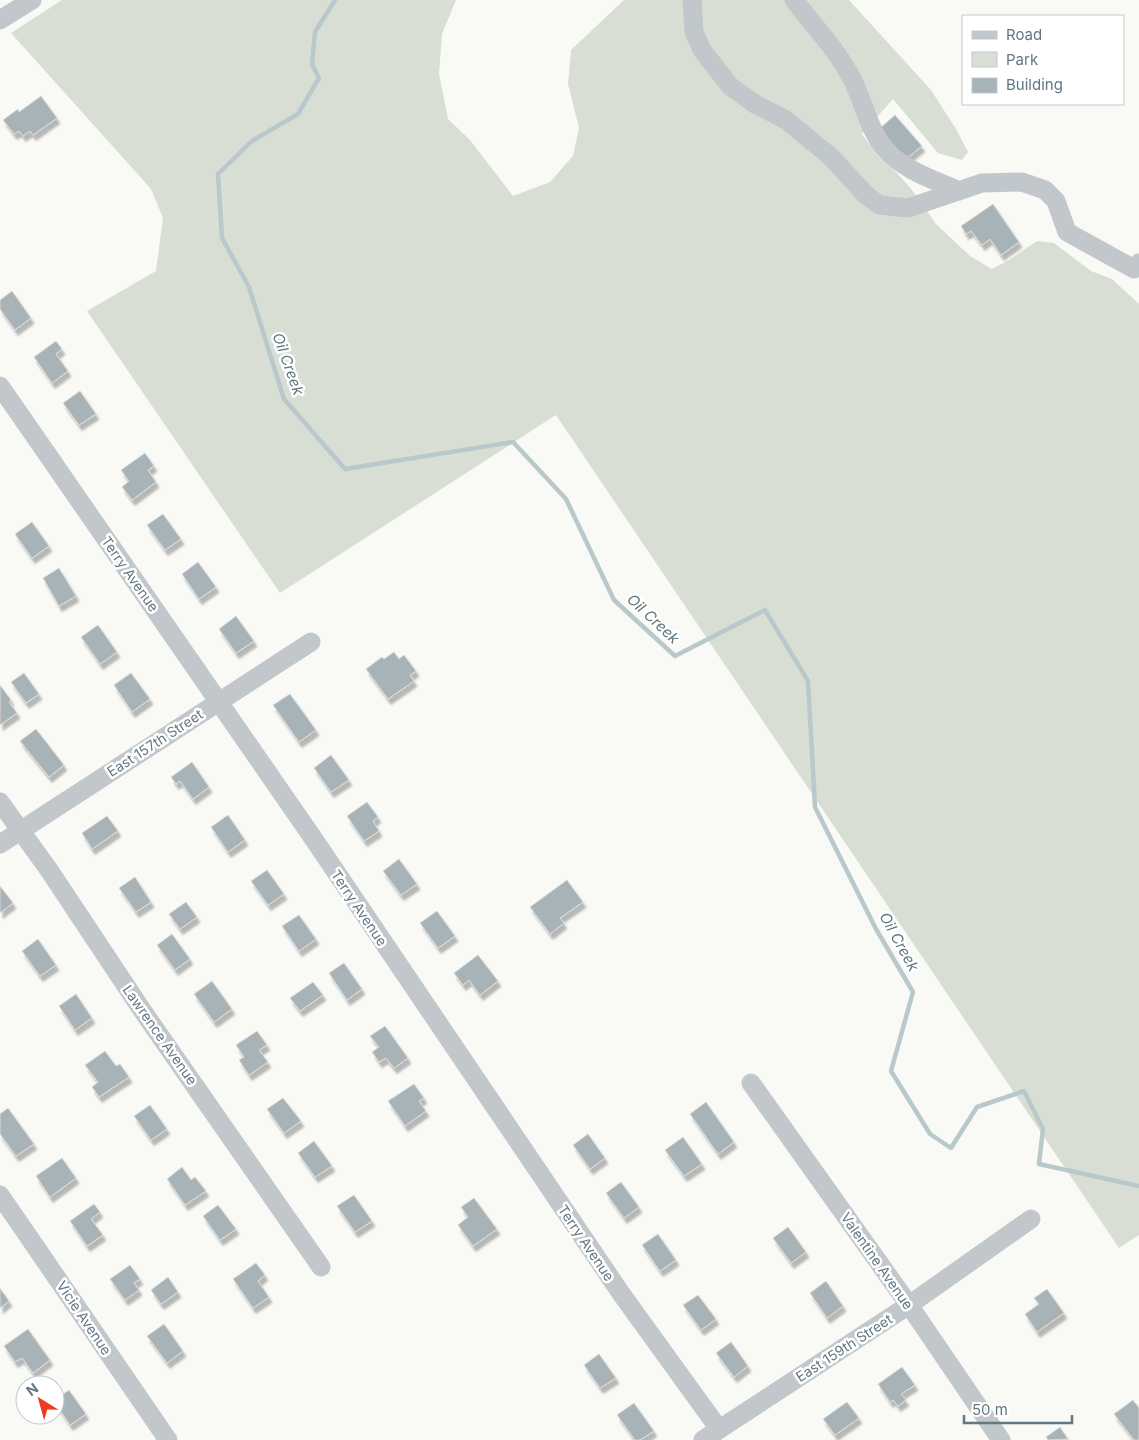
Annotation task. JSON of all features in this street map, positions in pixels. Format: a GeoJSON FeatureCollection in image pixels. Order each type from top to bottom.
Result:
{"type":"FeatureCollection","features":[{"type":"Feature","properties":{"kind":"street"},"geometry":{"type":"LineString","coordinates":[[0,20],[32,0]]}},
{"type":"Feature","properties":{"kind":"street"},"geometry":{"type":"LineString","coordinates":[[692,0],[694,32],[702,50],[730,86],[755,104],[786,120],[831,157],[865,194],[879,205],[908,208],[982,183],[1022,182],[1045,190],[1056,201],[1067,232],[1136,266]]}},
{"type":"Feature","properties":{"kind":"street"},"geometry":{"type":"LineString","coordinates":[[794,0],[832,48],[853,79],[872,128],[886,150],[911,169],[960,191]]}},
{"type":"Feature","properties":{"kind":"street","name":"Terry Avenue"},"geometry":{"type":"LineString","coordinates":[[0,386],[219,702],[615,1284],[719,1430]]}},
{"type":"Feature","properties":{"kind":"street","name":"East 157th Street"},"geometry":{"type":"LineString","coordinates":[[0,844],[311,642]]}},
{"type":"Feature","properties":{"kind":"street","name":"Lawrence Avenue"},"geometry":{"type":"LineString","coordinates":[[0,802],[321,1267]]}},
{"type":"Feature","properties":{"kind":"street","name":"Valentine Avenue"},"geometry":{"type":"LineString","coordinates":[[751,1083],[909,1305],[1001,1440]]}},
{"type":"Feature","properties":{"kind":"street","name":"Vicie Avenue"},"geometry":{"type":"LineString","coordinates":[[0,1195],[168,1440]]}},
{"type":"Feature","properties":{"kind":"street","name":"East 159th Street"},"geometry":{"type":"LineString","coordinates":[[703,1440],[909,1305],[1031,1218]]}},
{"type":"Feature","properties":{"kind":"green space"},"geometry":{"type":"Polygon","coordinates":[[[62,0],[456,0],[442,34],[439,74],[448,119],[470,140],[513,196],[550,182],[573,156],[579,128],[568,84],[571,50],[624,0],[849,0],[931,90],[968,152],[962,160],[938,153],[893,99],[862,134],[879,157],[912,190],[936,224],[970,256],[992,269],[1037,241],[1054,243],[1091,271],[1112,279],[1139,304],[1139,1235],[1119,1248],[556,415],[280,593],[87,311],[156,271],[163,218],[151,189],[11,33],[62,0]]]}},
{"type":"Feature","properties":{"kind":"building"},"geometry":{"type":"Polygon","coordinates":[[[41,96],[57,118],[33,135],[30,131],[23,136],[19,131],[14,134],[3,120],[18,109],[19,112],[41,96]]]}},
{"type":"Feature","properties":{"kind":"building"},"geometry":{"type":"Polygon","coordinates":[[[895,115],[922,146],[905,160],[879,129],[895,115]]]}},
{"type":"Feature","properties":{"kind":"building"},"geometry":{"type":"Polygon","coordinates":[[[993,204],[1019,242],[1001,255],[990,239],[982,245],[971,231],[966,234],[961,226],[993,204]]]}},
{"type":"Feature","properties":{"kind":"building"},"geometry":{"type":"Polygon","coordinates":[[[12,291],[31,318],[15,330],[0,309],[0,300],[12,291]]]}},
{"type":"Feature","properties":{"kind":"building"},"geometry":{"type":"Polygon","coordinates":[[[56,341],[62,349],[56,354],[68,371],[52,383],[34,357],[56,341]]]}},
{"type":"Feature","properties":{"kind":"building"},"geometry":{"type":"Polygon","coordinates":[[[80,391],[96,414],[79,425],[63,403],[80,391]]]}},
{"type":"Feature","properties":{"kind":"building"},"geometry":{"type":"Polygon","coordinates":[[[145,453],[154,466],[148,470],[156,482],[132,500],[122,487],[129,481],[121,470],[145,453]]]}},
{"type":"Feature","properties":{"kind":"building"},"geometry":{"type":"Polygon","coordinates":[[[163,514],[181,539],[165,550],[147,525],[163,514]]]}},
{"type":"Feature","properties":{"kind":"building"},"geometry":{"type":"Polygon","coordinates":[[[32,522],[49,546],[32,558],[15,534],[32,522]]]}},
{"type":"Feature","properties":{"kind":"building"},"geometry":{"type":"Polygon","coordinates":[[[198,562],[216,587],[199,599],[182,574],[198,562]]]}},
{"type":"Feature","properties":{"kind":"building"},"geometry":{"type":"Polygon","coordinates":[[[59,568],[76,596],[59,606],[43,578],[59,568]]]}},
{"type":"Feature","properties":{"kind":"building"},"geometry":{"type":"Polygon","coordinates":[[[236,616],[254,641],[236,653],[219,629],[236,616]]]}},
{"type":"Feature","properties":{"kind":"building"},"geometry":{"type":"Polygon","coordinates":[[[98,625],[117,652],[100,664],[81,637],[98,625]]]}},
{"type":"Feature","properties":{"kind":"building"},"geometry":{"type":"Polygon","coordinates":[[[394,652],[399,659],[404,655],[416,671],[410,675],[414,681],[388,699],[366,669],[382,657],[384,659],[394,652]]]}},
{"type":"Feature","properties":{"kind":"building"},"geometry":{"type":"Polygon","coordinates":[[[24,673],[39,694],[26,703],[11,682],[24,673]]]}},
{"type":"Feature","properties":{"kind":"building"},"geometry":{"type":"Polygon","coordinates":[[[131,673],[150,699],[132,712],[114,685],[131,673]]]}},
{"type":"Feature","properties":{"kind":"building"},"geometry":{"type":"Polygon","coordinates":[[[0,685],[11,700],[9,702],[17,713],[0,725],[0,685]]]}},
{"type":"Feature","properties":{"kind":"building"},"geometry":{"type":"Polygon","coordinates":[[[290,694],[316,730],[299,742],[273,705],[290,694]]]}},
{"type":"Feature","properties":{"kind":"building"},"geometry":{"type":"Polygon","coordinates":[[[36,729],[64,765],[49,777],[20,741],[36,729]]]}},
{"type":"Feature","properties":{"kind":"building"},"geometry":{"type":"Polygon","coordinates":[[[331,755],[349,780],[331,792],[314,768],[331,755]]]}},
{"type":"Feature","properties":{"kind":"building"},"geometry":{"type":"Polygon","coordinates":[[[192,762],[209,787],[193,799],[180,781],[176,784],[171,777],[192,762]]]}},
{"type":"Feature","properties":{"kind":"building"},"geometry":{"type":"Polygon","coordinates":[[[367,802],[378,817],[373,821],[379,831],[364,841],[347,816],[367,802]]]}},
{"type":"Feature","properties":{"kind":"building"},"geometry":{"type":"Polygon","coordinates":[[[228,815],[245,840],[228,852],[211,827],[228,815]]]}},
{"type":"Feature","properties":{"kind":"building"},"geometry":{"type":"Polygon","coordinates":[[[107,816],[118,831],[92,849],[82,833],[107,816]]]}},
{"type":"Feature","properties":{"kind":"building"},"geometry":{"type":"Polygon","coordinates":[[[399,859],[417,884],[401,895],[383,871],[399,859]]]}},
{"type":"Feature","properties":{"kind":"building"},"geometry":{"type":"Polygon","coordinates":[[[267,870],[284,894],[268,905],[251,881],[267,870]]]}},
{"type":"Feature","properties":{"kind":"building"},"geometry":{"type":"Polygon","coordinates":[[[135,877],[151,902],[136,912],[119,888],[135,877]]]}},
{"type":"Feature","properties":{"kind":"building"},"geometry":{"type":"Polygon","coordinates":[[[567,880],[583,902],[560,918],[564,923],[550,934],[530,907],[567,880]]]}},
{"type":"Feature","properties":{"kind":"building"},"geometry":{"type":"Polygon","coordinates":[[[0,886],[13,903],[0,913],[0,886]]]}},
{"type":"Feature","properties":{"kind":"building"},"geometry":{"type":"Polygon","coordinates":[[[186,902],[197,917],[180,929],[169,914],[186,902]]]}},
{"type":"Feature","properties":{"kind":"building"},"geometry":{"type":"Polygon","coordinates":[[[437,911],[455,936],[438,948],[420,923],[437,911]]]}},
{"type":"Feature","properties":{"kind":"building"},"geometry":{"type":"Polygon","coordinates":[[[299,915],[316,939],[299,951],[282,926],[299,915]]]}},
{"type":"Feature","properties":{"kind":"building"},"geometry":{"type":"Polygon","coordinates":[[[172,934],[190,959],[175,970],[157,945],[172,934]]]}},
{"type":"Feature","properties":{"kind":"building"},"geometry":{"type":"Polygon","coordinates":[[[38,939],[56,965],[40,976],[22,951],[38,939]]]}},
{"type":"Feature","properties":{"kind":"building"},"geometry":{"type":"Polygon","coordinates":[[[478,955],[498,981],[480,995],[469,980],[463,985],[454,973],[478,955]]]}},
{"type":"Feature","properties":{"kind":"building"},"geometry":{"type":"Polygon","coordinates":[[[344,963],[362,989],[347,1000],[329,973],[344,963]]]}},
{"type":"Feature","properties":{"kind":"building"},"geometry":{"type":"Polygon","coordinates":[[[212,981],[232,1009],[214,1022],[194,994],[212,981]]]}},
{"type":"Feature","properties":{"kind":"building"},"geometry":{"type":"Polygon","coordinates":[[[313,982],[323,995],[300,1011],[290,998],[313,982]]]}},
{"type":"Feature","properties":{"kind":"building"},"geometry":{"type":"Polygon","coordinates":[[[76,994],[92,1018],[75,1030],[59,1006],[76,994]]]}},
{"type":"Feature","properties":{"kind":"building"},"geometry":{"type":"Polygon","coordinates":[[[385,1026],[408,1058],[394,1068],[386,1058],[379,1062],[372,1052],[379,1047],[370,1036],[385,1026]]]}},
{"type":"Feature","properties":{"kind":"building"},"geometry":{"type":"Polygon","coordinates":[[[257,1031],[267,1045],[259,1050],[268,1062],[249,1075],[239,1060],[244,1057],[236,1045],[257,1031]]]}},
{"type":"Feature","properties":{"kind":"building"},"geometry":{"type":"Polygon","coordinates":[[[105,1051],[116,1066],[120,1064],[129,1077],[99,1097],[92,1087],[98,1082],[85,1065],[105,1051]]]}},
{"type":"Feature","properties":{"kind":"building"},"geometry":{"type":"Polygon","coordinates":[[[414,1084],[424,1098],[419,1101],[426,1111],[405,1126],[388,1101],[414,1084]]]}},
{"type":"Feature","properties":{"kind":"building"},"geometry":{"type":"Polygon","coordinates":[[[283,1098],[301,1121],[284,1133],[267,1109],[283,1098]]]}},
{"type":"Feature","properties":{"kind":"building"},"geometry":{"type":"Polygon","coordinates":[[[706,1102],[734,1142],[718,1154],[690,1114],[706,1102]]]}},
{"type":"Feature","properties":{"kind":"building"},"geometry":{"type":"Polygon","coordinates":[[[150,1105],[167,1129],[151,1140],[134,1116],[150,1105]]]}},
{"type":"Feature","properties":{"kind":"building"},"geometry":{"type":"Polygon","coordinates":[[[8,1108],[34,1144],[16,1156],[0,1134],[0,1114],[8,1108]]]}},
{"type":"Feature","properties":{"kind":"building"},"geometry":{"type":"Polygon","coordinates":[[[588,1134],[605,1158],[590,1169],[573,1145],[588,1134]]]}},
{"type":"Feature","properties":{"kind":"building"},"geometry":{"type":"Polygon","coordinates":[[[683,1137],[702,1164],[684,1176],[665,1150],[683,1137]]]}},
{"type":"Feature","properties":{"kind":"building"},"geometry":{"type":"Polygon","coordinates":[[[314,1141],[332,1166],[315,1177],[298,1153],[314,1141]]]}},
{"type":"Feature","properties":{"kind":"building"},"geometry":{"type":"Polygon","coordinates":[[[62,1158],[76,1178],[50,1197],[36,1176],[62,1158]]]}},
{"type":"Feature","properties":{"kind":"building"},"geometry":{"type":"Polygon","coordinates":[[[182,1167],[191,1180],[195,1177],[206,1191],[185,1205],[167,1179],[182,1167]]]}},
{"type":"Feature","properties":{"kind":"building"},"geometry":{"type":"Polygon","coordinates":[[[621,1182],[639,1207],[624,1218],[606,1193],[621,1182]]]}},
{"type":"Feature","properties":{"kind":"building"},"geometry":{"type":"Polygon","coordinates":[[[354,1195],[372,1221],[355,1232],[337,1206],[354,1195]]]}},
{"type":"Feature","properties":{"kind":"building"},"geometry":{"type":"Polygon","coordinates":[[[474,1198],[497,1229],[473,1246],[458,1225],[468,1217],[461,1207],[474,1198]]]}},
{"type":"Feature","properties":{"kind":"building"},"geometry":{"type":"Polygon","coordinates":[[[94,1204],[100,1212],[91,1219],[103,1235],[87,1246],[70,1221],[94,1204]]]}},
{"type":"Feature","properties":{"kind":"building"},"geometry":{"type":"Polygon","coordinates":[[[218,1205],[236,1229],[220,1240],[203,1216],[218,1205]]]}},
{"type":"Feature","properties":{"kind":"building"},"geometry":{"type":"Polygon","coordinates":[[[788,1227],[806,1252],[791,1263],[773,1238],[788,1227]]]}},
{"type":"Feature","properties":{"kind":"building"},"geometry":{"type":"Polygon","coordinates":[[[658,1234],[676,1260],[660,1271],[642,1245],[658,1234]]]}},
{"type":"Feature","properties":{"kind":"building"},"geometry":{"type":"Polygon","coordinates":[[[256,1263],[265,1275],[258,1281],[269,1297],[253,1308],[233,1279],[256,1263]]]}},
{"type":"Feature","properties":{"kind":"building"},"geometry":{"type":"Polygon","coordinates":[[[130,1265],[140,1279],[134,1283],[139,1290],[125,1300],[110,1279],[130,1265]]]}},
{"type":"Feature","properties":{"kind":"building"},"geometry":{"type":"Polygon","coordinates":[[[168,1277],[178,1292],[161,1304],[151,1290],[168,1277]]]}},
{"type":"Feature","properties":{"kind":"building"},"geometry":{"type":"Polygon","coordinates":[[[826,1281],[843,1306],[827,1318],[810,1293],[826,1281]]]}},
{"type":"Feature","properties":{"kind":"building"},"geometry":{"type":"Polygon","coordinates":[[[0,1288],[9,1301],[0,1308],[0,1288]]]}},
{"type":"Feature","properties":{"kind":"building"},"geometry":{"type":"Polygon","coordinates":[[[1047,1289],[1064,1313],[1037,1332],[1025,1314],[1039,1304],[1034,1298],[1047,1289]]]}},
{"type":"Feature","properties":{"kind":"building"},"geometry":{"type":"Polygon","coordinates":[[[698,1295],[716,1319],[701,1330],[683,1305],[698,1295]]]}},
{"type":"Feature","properties":{"kind":"building"},"geometry":{"type":"Polygon","coordinates":[[[164,1324],[183,1351],[167,1363],[147,1336],[164,1324]]]}},
{"type":"Feature","properties":{"kind":"building"},"geometry":{"type":"Polygon","coordinates":[[[28,1329],[50,1360],[33,1373],[22,1358],[15,1362],[4,1346],[28,1329]]]}},
{"type":"Feature","properties":{"kind":"building"},"geometry":{"type":"Polygon","coordinates":[[[731,1342],[748,1366],[734,1377],[716,1353],[731,1342]]]}},
{"type":"Feature","properties":{"kind":"building"},"geometry":{"type":"Polygon","coordinates":[[[599,1354],[616,1378],[600,1388],[584,1365],[599,1354]]]}},
{"type":"Feature","properties":{"kind":"building"},"geometry":{"type":"Polygon","coordinates":[[[902,1367],[915,1385],[901,1394],[906,1400],[898,1406],[893,1400],[890,1402],[878,1384],[902,1367]]]}},
{"type":"Feature","properties":{"kind":"building"},"geometry":{"type":"Polygon","coordinates":[[[69,1390],[86,1414],[70,1425],[65,1418],[65,1393],[69,1390]]]}},
{"type":"Feature","properties":{"kind":"building"},"geometry":{"type":"Polygon","coordinates":[[[1133,1400],[1139,1408],[1139,1440],[1134,1440],[1114,1414],[1133,1400]]]}},
{"type":"Feature","properties":{"kind":"building"},"geometry":{"type":"Polygon","coordinates":[[[847,1402],[859,1418],[835,1435],[823,1419],[847,1402]]]}},
{"type":"Feature","properties":{"kind":"building"},"geometry":{"type":"Polygon","coordinates":[[[634,1403],[654,1431],[640,1440],[635,1440],[617,1415],[634,1403]]]}},
{"type":"Feature","properties":{"kind":"building"},"geometry":{"type":"Polygon","coordinates":[[[1060,1427],[1068,1439],[1048,1440],[1046,1437],[1060,1427]]]}},
{"type":"Feature","properties":{"kind":"waterway","name":"Oil Creek"},"geometry":{"type":"LineString","coordinates":[[335,0],[315,32],[312,64],[319,78],[298,114],[252,141],[218,174],[222,238],[249,287],[284,399],[345,469],[513,442],[566,499],[614,600],[675,656],[765,610],[808,681],[815,807],[876,929],[913,992],[891,1071],[930,1134],[951,1148],[977,1107],[1024,1091],[1043,1129],[1039,1164],[1139,1186]]}}]}
